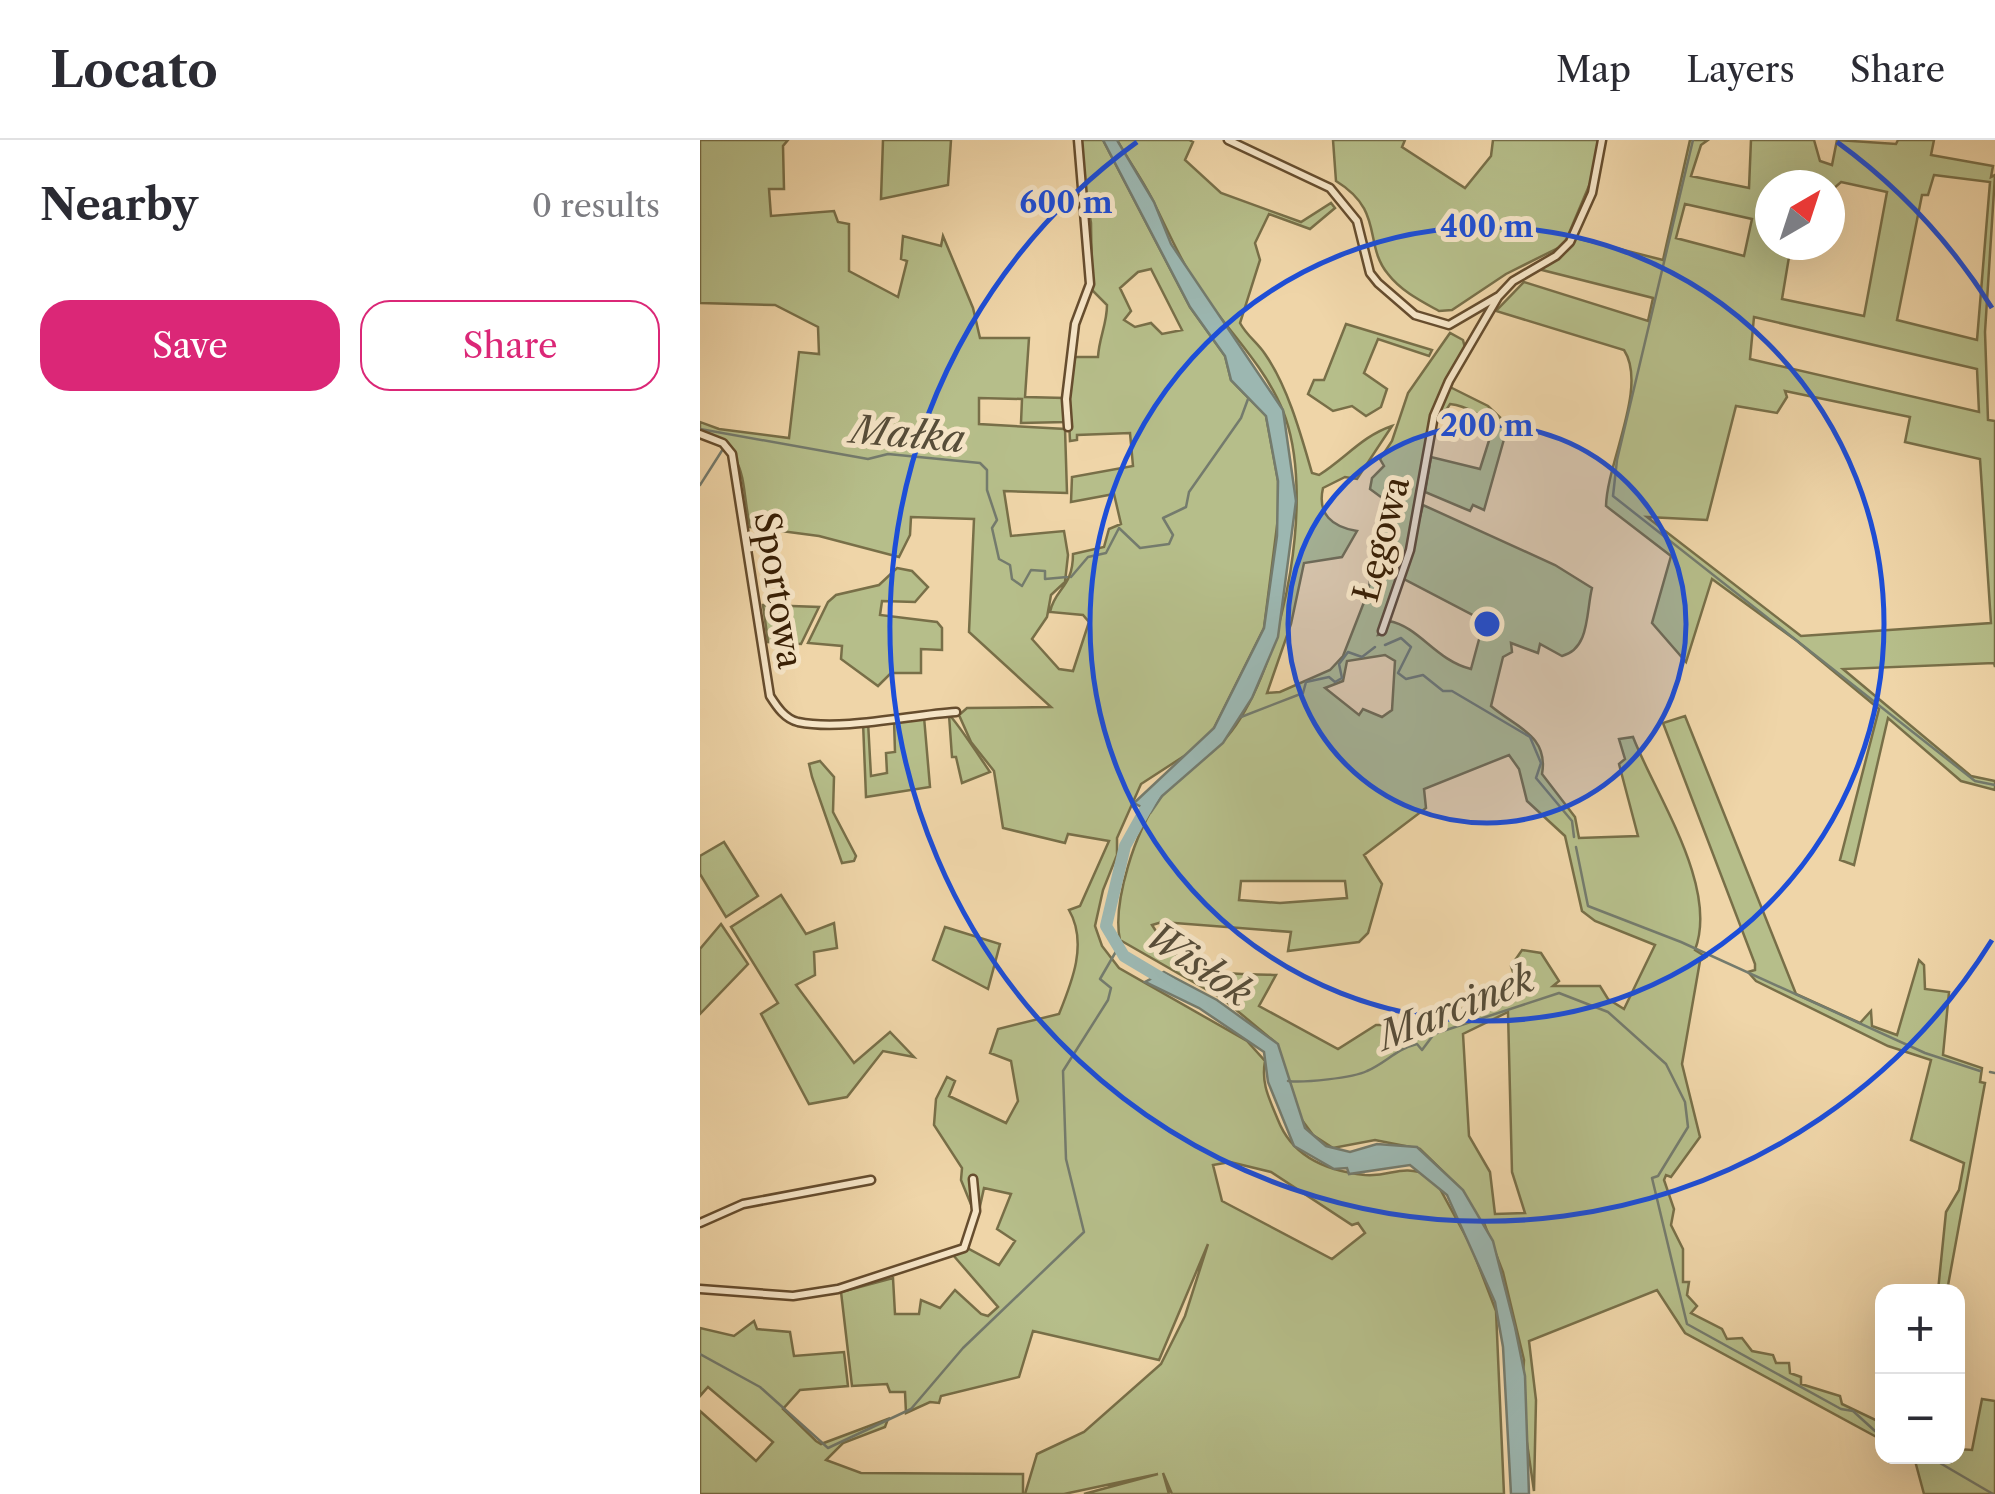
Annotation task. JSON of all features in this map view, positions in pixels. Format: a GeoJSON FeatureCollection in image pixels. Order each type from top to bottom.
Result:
{"type":"FeatureCollection","features":[{"type":"Feature","properties":{"kind":"street"},"geometry":{"type":"LineString","coordinates":[[1068,427],[1066,399],[1075,324],[1090,284],[1078,140]]}},
{"type":"Feature","properties":{"kind":"street","name":"Łęgowa"},"geometry":{"type":"LineString","coordinates":[[1228,140],[1330,188],[1357,221],[1370,273],[1415,315],[1449,325],[1498,297],[1570,242],[1592,194],[1602,140]]}},
{"type":"Feature","properties":{"kind":"street","name":"Łęgowa"},"geometry":{"type":"LineString","coordinates":[[1382,631],[1410,550],[1434,416],[1449,381],[1498,297]]}},
{"type":"Feature","properties":{"kind":"street","name":"Sportowa"},"geometry":{"type":"LineString","coordinates":[[700,434],[723,443],[732,454],[770,696],[780,711],[796,722],[956,712]]}},
{"type":"Feature","properties":{"kind":"street"},"geometry":{"type":"LineString","coordinates":[[700,1289],[792,1296],[838,1290],[964,1248],[976,1211],[973,1179]]}},
{"type":"Feature","properties":{"kind":"street"},"geometry":{"type":"LineString","coordinates":[[700,1224],[743,1204],[871,1180]]}},
{"type":"Feature","properties":{"kind":"green space"},"geometry":{"type":"Polygon","coordinates":[[[700,140],[788,140],[783,146],[784,189],[769,189],[771,216],[834,211],[838,222],[849,224],[849,271],[898,297],[907,261],[901,259],[903,236],[941,246],[943,236],[973,308],[980,338],[1029,338],[1025,397],[1065,398],[1066,422],[1021,423],[1022,399],[979,398],[979,424],[1065,429],[1067,493],[1004,491],[1011,536],[1064,531],[1068,555],[1065,582],[1051,595],[1047,617],[1032,639],[1059,669],[1073,671],[1089,622],[1083,615],[1050,612],[1052,604],[1070,574],[1073,554],[1104,547],[1109,529],[1121,524],[1114,494],[1071,502],[1072,477],[1133,466],[1130,433],[1077,435],[1077,440],[1070,441],[1068,397],[1075,357],[1098,357],[1107,305],[1092,290],[1091,223],[1079,151],[1081,140],[1103,140],[1190,307],[1225,356],[1231,380],[1266,416],[1278,481],[1278,518],[1264,628],[1214,728],[1195,749],[1141,784],[1117,838],[1117,855],[1103,890],[1095,926],[1102,946],[1119,968],[1247,1041],[1265,1061],[1265,1084],[1272,1105],[1284,1133],[1301,1152],[1324,1165],[1351,1173],[1375,1175],[1404,1170],[1433,1176],[1471,1246],[1496,1311],[1504,1494],[1172,1494],[1163,1473],[1169,1494],[1084,1494],[1158,1474],[1064,1494],[1025,1494],[1037,1454],[1084,1432],[1161,1364],[1185,1316],[1208,1244],[1159,1360],[1033,1331],[1019,1377],[941,1396],[939,1403],[930,1402],[906,1413],[905,1392],[890,1392],[887,1384],[852,1386],[841,1292],[893,1278],[895,1314],[919,1314],[921,1300],[940,1308],[955,1290],[981,1314],[988,1316],[998,1307],[953,1255],[967,1248],[999,1265],[1015,1241],[997,1229],[1011,1194],[984,1188],[980,1206],[972,1207],[961,1180],[962,1168],[934,1125],[936,1099],[947,1077],[955,1081],[949,1096],[1006,1123],[1018,1101],[1011,1061],[990,1053],[998,1029],[1059,1014],[1078,949],[1069,910],[1080,906],[1109,841],[1068,834],[1065,843],[1003,828],[994,771],[971,742],[959,715],[967,708],[1051,707],[969,632],[974,519],[911,517],[910,535],[899,557],[819,536],[750,527],[735,459],[728,449],[700,432],[700,422],[719,429],[789,438],[799,352],[819,354],[818,327],[775,305],[700,303],[700,140]],[[1151,269],[1138,272],[1120,288],[1131,311],[1124,320],[1135,327],[1151,323],[1162,334],[1182,330],[1151,269]],[[1230,1162],[1213,1165],[1222,1201],[1332,1259],[1365,1233],[1358,1223],[1352,1225],[1271,1172],[1230,1162]]]}},
{"type":"Feature","properties":{"kind":"green space"},"geometry":{"type":"Polygon","coordinates":[[[883,140],[951,140],[948,185],[881,199],[883,140]]]}},
{"type":"Feature","properties":{"kind":"green space"},"geometry":{"type":"Polygon","coordinates":[[[1117,140],[1189,140],[1193,142],[1185,160],[1221,193],[1301,222],[1331,203],[1335,208],[1310,229],[1269,214],[1255,243],[1260,260],[1240,323],[1280,381],[1312,473],[1319,475],[1363,441],[1392,426],[1357,479],[1345,477],[1323,488],[1322,505],[1328,518],[1357,531],[1342,557],[1304,563],[1291,624],[1267,693],[1280,692],[1330,670],[1343,656],[1368,592],[1385,500],[1370,489],[1372,478],[1384,466],[1380,459],[1392,441],[1408,393],[1450,333],[1463,340],[1465,348],[1431,417],[1413,526],[1378,635],[1384,634],[1389,621],[1400,624],[1447,659],[1471,669],[1484,621],[1404,579],[1423,505],[1555,565],[1592,588],[1578,646],[1562,656],[1540,644],[1538,653],[1511,643],[1512,652],[1503,657],[1491,706],[1535,741],[1543,761],[1542,774],[1575,817],[1579,838],[1638,836],[1619,764],[1625,759],[1619,739],[1633,737],[1692,870],[1699,898],[1700,925],[1695,950],[1706,957],[1700,961],[1682,1064],[1700,1137],[1671,1177],[1666,1175],[1664,1180],[1674,1209],[1671,1225],[1683,1249],[1683,1282],[1689,1282],[1687,1295],[1697,1306],[1691,1313],[1722,1329],[1727,1339],[1742,1338],[1752,1351],[1773,1355],[1776,1363],[1789,1363],[1790,1373],[1801,1377],[1801,1384],[1840,1396],[1842,1404],[1875,1420],[1875,1436],[1685,1333],[1657,1290],[1529,1341],[1536,1400],[1534,1491],[1521,1402],[1524,1360],[1503,1272],[1484,1223],[1476,1219],[1456,1184],[1420,1149],[1375,1140],[1333,1148],[1313,1135],[1299,1116],[1275,1042],[1223,999],[1120,940],[1123,887],[1142,827],[1169,788],[1228,736],[1269,657],[1281,616],[1296,528],[1292,445],[1276,395],[1194,281],[1117,140]],[[1385,655],[1347,661],[1343,681],[1325,688],[1359,715],[1363,709],[1382,717],[1392,710],[1395,661],[1385,655]],[[1509,755],[1424,789],[1426,808],[1364,855],[1382,884],[1368,933],[1359,942],[1288,951],[1291,932],[1162,922],[1152,925],[1177,956],[1191,965],[1220,973],[1276,975],[1259,1006],[1338,1049],[1376,1025],[1421,1025],[1507,991],[1514,975],[1511,966],[1522,950],[1541,953],[1559,981],[1553,986],[1600,986],[1608,999],[1624,1009],[1655,945],[1595,921],[1582,911],[1565,836],[1527,801],[1519,769],[1509,755]],[[1241,881],[1239,900],[1280,903],[1347,898],[1345,881],[1241,881]],[[1508,1012],[1463,1034],[1469,1136],[1490,1172],[1495,1214],[1525,1213],[1512,1172],[1508,1012]]]}},
{"type":"Feature","properties":{"kind":"green space"},"geometry":{"type":"Polygon","coordinates":[[[1333,140],[1405,140],[1402,147],[1465,188],[1491,156],[1493,140],[1598,140],[1594,174],[1564,245],[1506,274],[1452,310],[1439,311],[1399,286],[1381,263],[1361,204],[1336,181],[1333,140]]]}},
{"type":"Feature","properties":{"kind":"green space"},"geometry":{"type":"Polygon","coordinates":[[[1690,140],[1708,140],[1701,145],[1691,176],[1749,188],[1751,140],[1814,140],[1820,161],[1832,165],[1837,140],[1896,144],[1898,140],[1934,140],[1931,155],[1993,166],[1985,332],[1988,420],[1995,421],[1995,667],[1994,663],[1843,669],[1971,776],[1995,781],[1995,790],[1961,781],[1888,718],[1854,865],[1840,860],[1879,709],[1797,641],[1712,579],[1686,662],[1652,623],[1671,556],[1606,506],[1629,404],[1630,366],[1624,350],[1496,311],[1524,282],[1648,321],[1653,298],[1538,269],[1561,256],[1576,238],[1663,260],[1690,140]],[[1934,175],[1928,195],[1922,195],[1897,320],[1977,340],[1990,182],[1934,175]],[[1685,204],[1676,238],[1744,256],[1752,219],[1685,204]],[[1754,317],[1750,359],[1979,412],[1977,369],[1754,317]],[[1785,391],[1787,397],[1777,413],[1736,406],[1707,520],[1647,517],[1801,636],[1991,623],[1980,459],[1905,442],[1910,417],[1785,391]]]}},
{"type":"Feature","properties":{"kind":"green space"},"geometry":{"type":"Polygon","coordinates":[[[1346,324],[1432,350],[1429,356],[1378,339],[1364,373],[1387,389],[1381,407],[1366,416],[1352,406],[1333,411],[1308,394],[1314,380],[1324,380],[1346,324]]]}},
{"type":"Feature","properties":{"kind":"green space"},"geometry":{"type":"Polygon","coordinates":[[[1450,387],[1488,406],[1508,425],[1484,510],[1473,505],[1470,511],[1425,492],[1431,457],[1480,469],[1493,428],[1479,415],[1456,405],[1450,404],[1443,415],[1438,415],[1450,387]]]}},
{"type":"Feature","properties":{"kind":"green space"},"geometry":{"type":"Polygon","coordinates":[[[897,568],[912,571],[928,587],[915,602],[882,601],[880,615],[937,622],[942,628],[942,650],[921,649],[921,673],[891,673],[878,686],[841,659],[842,646],[808,643],[828,602],[836,595],[879,585],[897,568]]]}},
{"type":"Feature","properties":{"kind":"green space"},"geometry":{"type":"Polygon","coordinates":[[[763,605],[819,607],[801,644],[768,642],[763,605]]]}},
{"type":"Feature","properties":{"kind":"green space"},"geometry":{"type":"Polygon","coordinates":[[[949,715],[990,772],[962,783],[956,757],[952,757],[949,715]]]}},
{"type":"Feature","properties":{"kind":"green space"},"geometry":{"type":"Polygon","coordinates":[[[1685,716],[1796,994],[1860,1023],[1871,1011],[1872,1026],[1897,1035],[1919,960],[1924,965],[1925,989],[1949,992],[1943,1055],[1982,1068],[1980,1082],[1985,1083],[1948,1284],[1939,1284],[1946,1212],[1959,1190],[1964,1163],[1911,1140],[1931,1060],[1888,1046],[1756,981],[1748,972],[1755,970],[1755,964],[1663,723],[1685,716]]]}},
{"type":"Feature","properties":{"kind":"green space"},"geometry":{"type":"Polygon","coordinates":[[[924,717],[930,787],[866,797],[863,722],[868,722],[871,776],[887,773],[886,753],[895,752],[894,720],[924,717]]]}},
{"type":"Feature","properties":{"kind":"green space"},"geometry":{"type":"Polygon","coordinates":[[[820,761],[834,777],[833,812],[856,856],[854,861],[842,863],[812,777],[809,764],[820,761]]]}},
{"type":"Feature","properties":{"kind":"green space"},"geometry":{"type":"Polygon","coordinates":[[[724,842],[758,896],[726,917],[700,874],[700,856],[724,842]]]}},
{"type":"Feature","properties":{"kind":"green space"},"geometry":{"type":"Polygon","coordinates":[[[781,895],[806,934],[834,923],[837,948],[814,952],[815,975],[796,985],[854,1063],[890,1032],[914,1057],[883,1051],[847,1097],[809,1104],[761,1014],[778,1003],[731,927],[781,895]]]}},
{"type":"Feature","properties":{"kind":"green space"},"geometry":{"type":"Polygon","coordinates":[[[721,924],[748,964],[700,1014],[700,949],[721,924]]]}},
{"type":"Feature","properties":{"kind":"green space"},"geometry":{"type":"Polygon","coordinates":[[[945,927],[1000,944],[988,989],[933,960],[945,927]]]}},
{"type":"Feature","properties":{"kind":"green space"},"geometry":{"type":"Polygon","coordinates":[[[754,1321],[757,1329],[790,1332],[794,1356],[844,1352],[848,1386],[800,1390],[783,1409],[816,1441],[821,1444],[888,1419],[885,1427],[843,1443],[826,1460],[861,1473],[1023,1474],[1023,1494],[700,1494],[700,1411],[756,1461],[773,1442],[708,1387],[700,1396],[700,1328],[734,1336],[754,1321]]]}},
{"type":"Feature","properties":{"kind":"green space"},"geometry":{"type":"Polygon","coordinates":[[[1982,1399],[1995,1401],[1995,1494],[1924,1494],[1916,1464],[1965,1464],[1965,1450],[1972,1450],[1982,1399]]]}},
{"type":"Feature","properties":{"kind":"water"},"geometry":{"type":"Polygon","coordinates":[[[1103,140],[1117,140],[1154,202],[1171,244],[1283,410],[1296,501],[1278,637],[1252,698],[1223,743],[1162,796],[1151,812],[1134,803],[1214,728],[1264,628],[1277,536],[1278,481],[1266,416],[1231,380],[1225,356],[1190,307],[1103,140]]]}},
{"type":"Feature","properties":{"kind":"water"},"geometry":{"type":"Polygon","coordinates":[[[1164,972],[1217,1000],[1278,1044],[1305,1128],[1326,1146],[1350,1152],[1377,1144],[1417,1147],[1463,1190],[1493,1241],[1515,1327],[1525,1376],[1529,1494],[1511,1494],[1503,1347],[1495,1302],[1447,1195],[1410,1165],[1349,1174],[1347,1168],[1334,1169],[1294,1146],[1268,1082],[1264,1052],[1199,1008],[1145,982],[1164,972]]]}},
{"type":"Feature","properties":{"kind":"waterway"},"geometry":{"type":"LineString","coordinates":[[1693,140],[1617,460],[1613,496],[1975,781],[1995,785]]}},
{"type":"Feature","properties":{"kind":"waterway","name":"Małka"},"geometry":{"type":"LineString","coordinates":[[1071,577],[1088,557],[1106,553],[1119,528],[1140,548],[1169,544],[1173,535],[1163,518],[1186,507],[1189,492],[1241,418],[1248,399]]}},
{"type":"Feature","properties":{"kind":"waterway","name":"Małka"},"geometry":{"type":"LineString","coordinates":[[700,429],[868,459],[888,454],[980,463],[987,470],[987,490],[997,520],[992,528],[999,559],[1010,565],[1012,579],[1022,586],[1031,570],[1045,571],[1045,579],[1067,577]]}},
{"type":"Feature","properties":{"kind":"waterway"},"geometry":{"type":"LineString","coordinates":[[700,485],[723,449]]}},
{"type":"Feature","properties":{"kind":"waterway"},"geometry":{"type":"LineString","coordinates":[[1385,645],[1401,638],[1411,647],[1398,673],[1406,679],[1423,675],[1443,691],[1452,691],[1530,737],[1541,763],[1536,778],[1572,821],[1574,837]]}},
{"type":"Feature","properties":{"kind":"waterway"},"geometry":{"type":"LineString","coordinates":[[1241,717],[1303,693],[1306,682],[1329,677],[1335,682],[1342,678],[1339,664],[1348,652],[1362,657],[1375,647]]}},
{"type":"Feature","properties":{"kind":"waterway","name":"Wisłok"},"geometry":{"type":"LineString","coordinates":[[1153,796],[1125,846],[1106,926],[1124,956],[1171,984]]}},
{"type":"Feature","properties":{"kind":"waterway"},"geometry":{"type":"LineString","coordinates":[[1576,847],[1588,906],[1681,942],[1925,1053],[1980,1071]]}},
{"type":"Feature","properties":{"kind":"waterway"},"geometry":{"type":"LineString","coordinates":[[700,1354],[760,1387],[828,1448],[911,1409],[963,1348],[1084,1232],[1066,1159],[1063,1071],[1108,1000],[1111,988],[1100,979],[1118,948]]}},
{"type":"Feature","properties":{"kind":"waterway","name":"Marcinek"},"geometry":{"type":"LineString","coordinates":[[1288,1081],[1360,1074],[1410,1046],[1417,1044],[1422,1050],[1434,1034],[1559,993],[1608,1012],[1666,1064],[1685,1102],[1688,1127],[1658,1176],[1652,1178],[1687,1324],[1841,1409],[1853,1411],[1875,1431]]}},
{"type":"Feature","properties":{"kind":"waterway"},"geometry":{"type":"LineString","coordinates":[[1990,1072],[1995,1073]]}},
{"type":"Feature","properties":{"kind":"waterway","name":"Marcinek"},"geometry":{"type":"LineString","coordinates":[[1942,1464],[1993,1494]]}}]}
